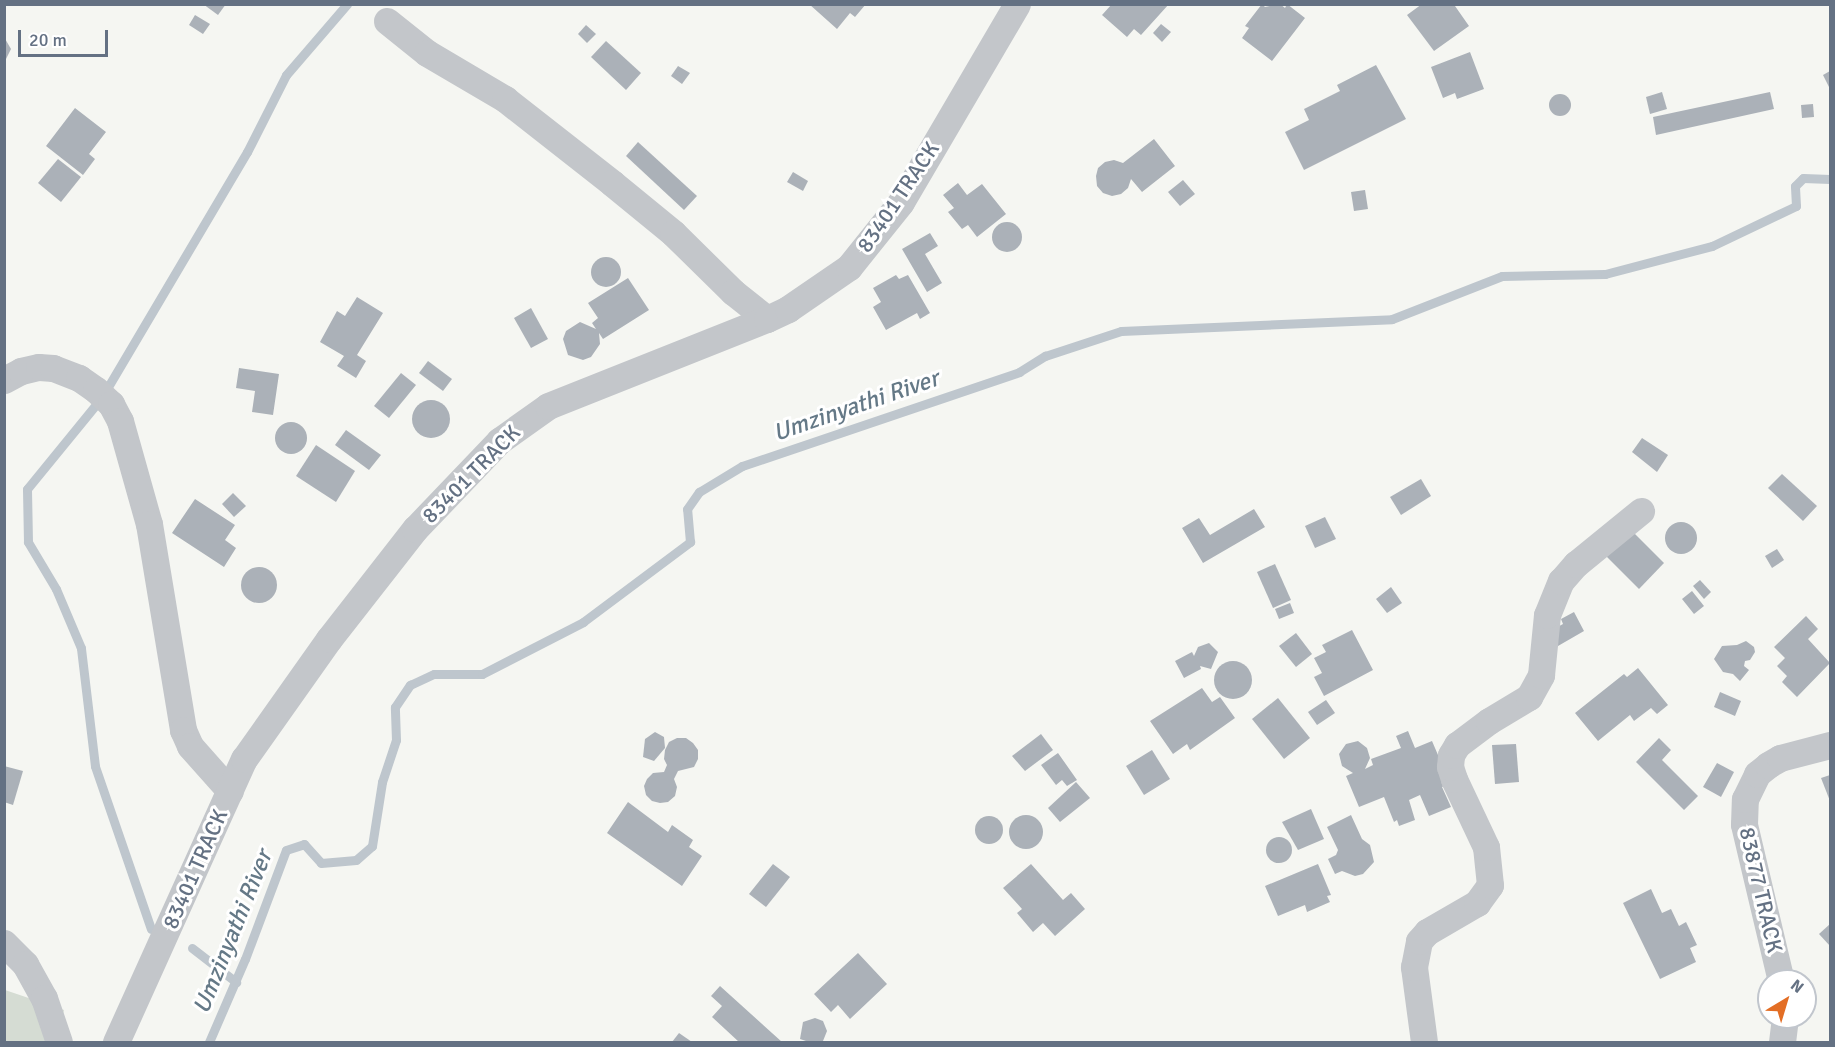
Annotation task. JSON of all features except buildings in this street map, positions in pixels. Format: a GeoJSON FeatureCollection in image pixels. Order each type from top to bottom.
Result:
{"type":"FeatureCollection","features":[{"type":"Feature","properties":{"kind":"street","name":"83401 TRACK"},"geometry":{"type":"LineString","coordinates":[[116,1042],[244,759],[329,639],[415,530],[499,441],[548,406],[788,309],[849,267],[901,202],[1006,10]]}},
{"type":"Feature","properties":{"kind":"street"},"geometry":{"type":"LineString","coordinates":[[387,21],[427,53],[505,99],[612,183],[673,233],[733,292],[766,319]]}},
{"type":"Feature","properties":{"kind":"street"},"geometry":{"type":"LineString","coordinates":[[4,380],[21,371],[39,367],[53,368],[79,378],[111,404],[120,421],[150,524],[183,730],[190,746],[230,791]]}},
{"type":"Feature","properties":{"kind":"street"},"geometry":{"type":"LineString","coordinates":[[1424,1042],[1414,967],[1419,941],[1433,927],[1477,903],[1490,885],[1486,848],[1454,779],[1450,766],[1451,755],[1457,746],[1473,733],[1529,697],[1541,675],[1547,615],[1561,581],[1576,564],[1641,511]]}},
{"type":"Feature","properties":{"kind":"street","name":"83877 TRACK"},"geometry":{"type":"LineString","coordinates":[[1778,969],[1744,824],[1745,799],[1757,774],[1768,765],[1780,758],[1830,745]]}},
{"type":"Feature","properties":{"kind":"street"},"geometry":{"type":"LineString","coordinates":[[4,943],[26,964],[44,998],[59,1042]]}},
{"type":"Feature","properties":{"kind":"shaded area"},"geometry":{"type":"Polygon","coordinates":[[[5,990],[64,1010],[56,1042],[5,1042],[5,990]]]}},
{"type":"Feature","properties":{"kind":"waterway"},"geometry":{"type":"LineString","coordinates":[[151,929],[95,766],[81,648],[56,589],[28,542],[27,489],[102,397],[247,152],[286,75],[347,4]]}},
{"type":"Feature","properties":{"kind":"waterway","name":"Umzinyathi River"},"geometry":{"type":"LineString","coordinates":[[209,1042],[245,959],[286,850],[304,844],[321,863],[356,860],[372,846],[382,782],[396,740],[395,707],[410,685],[434,674],[482,674],[583,622],[690,542],[687,509],[699,492],[742,466],[1019,372],[1045,356],[1121,331],[1392,319],[1502,276],[1605,274],[1712,246],[1796,206],[1795,186],[1803,178],[1830,179]]}},
{"type":"Feature","properties":{"kind":"waterway"},"geometry":{"type":"LineString","coordinates":[[192,948],[236,982]]}}]}
